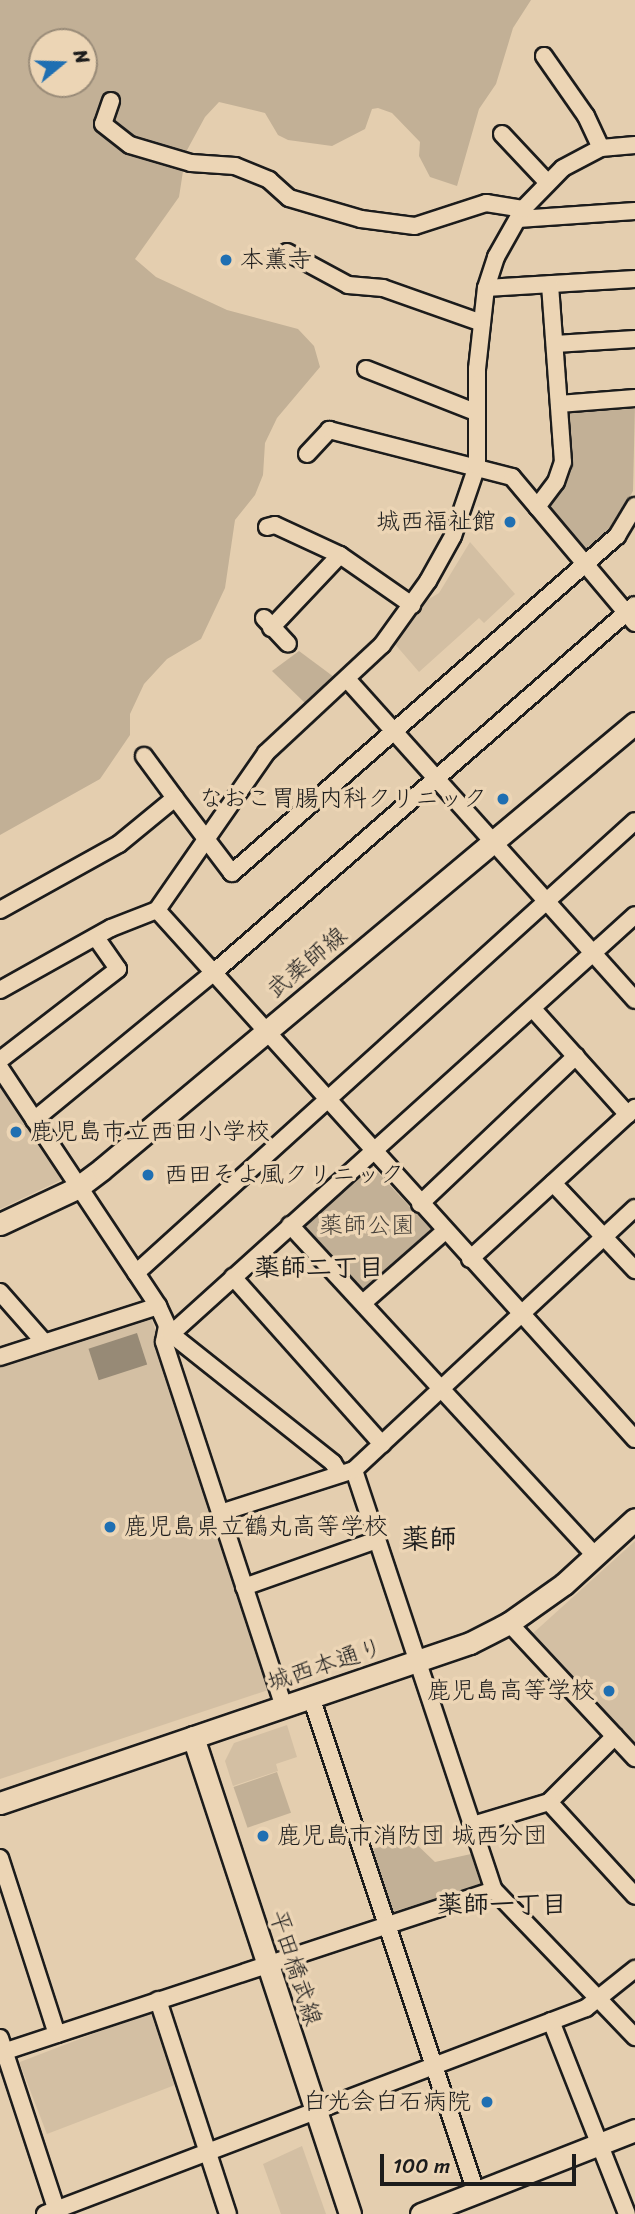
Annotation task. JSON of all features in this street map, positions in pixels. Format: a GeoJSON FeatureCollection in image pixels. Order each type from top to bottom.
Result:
{"type":"FeatureCollection","features":[{"type":"Feature","properties":{"kind":"street"},"geometry":{"type":"LineString","coordinates":[[544,56],[586,116],[601,148]]}},
{"type":"Feature","properties":{"kind":"street"},"geometry":{"type":"LineString","coordinates":[[111,101],[103,124],[130,145],[191,163],[235,166],[269,180],[289,198],[361,219],[415,226],[486,202],[521,214],[635,211]]}},
{"type":"Feature","properties":{"kind":"street"},"geometry":{"type":"LineString","coordinates":[[502,134],[547,182]]}},
{"type":"Feature","properties":{"kind":"street"},"geometry":{"type":"LineString","coordinates":[[0,990],[96,938],[157,910],[267,753],[382,645],[412,605],[453,536],[477,466],[475,412],[482,323],[486,288],[496,257],[521,214],[547,182],[578,158],[601,148],[635,145]]}},
{"type":"Feature","properties":{"kind":"street"},"geometry":{"type":"LineString","coordinates":[[287,251],[348,285],[383,288],[482,323]]}},
{"type":"Feature","properties":{"kind":"street"},"geometry":{"type":"LineString","coordinates":[[486,288],[635,279]]}},
{"type":"Feature","properties":{"kind":"street"},"geometry":{"type":"LineString","coordinates":[[537,507],[556,481],[563,462],[550,284]]}},
{"type":"Feature","properties":{"kind":"street"},"geometry":{"type":"LineString","coordinates":[[555,344],[635,339]]}},
{"type":"Feature","properties":{"kind":"street"},"geometry":{"type":"LineString","coordinates":[[366,369],[475,412]]}},
{"type":"Feature","properties":{"kind":"street"},"geometry":{"type":"LineString","coordinates":[[559,404],[635,398]]}},
{"type":"Feature","properties":{"kind":"street"},"geometry":{"type":"LineString","coordinates":[[34,1120],[212,974],[436,778],[632,614],[585,564],[512,477],[477,466],[469,469],[329,430],[307,454]]}},
{"type":"Feature","properties":{"kind":"street"},"geometry":{"type":"LineString","coordinates":[[144,755],[205,842],[232,873],[617,536],[635,506]]}},
{"type":"Feature","properties":{"kind":"street"},"geometry":{"type":"LineString","coordinates":[[267,527],[275,525],[340,555],[412,605]]}},
{"type":"Feature","properties":{"kind":"street"},"geometry":{"type":"LineString","coordinates":[[288,644],[267,623],[340,555]]}},
{"type":"Feature","properties":{"kind":"street"},"geometry":{"type":"LineString","coordinates":[[347,679],[635,999]]}},
{"type":"Feature","properties":{"kind":"street","name":"武薬師線"},"geometry":{"type":"LineString","coordinates":[[0,1224],[77,1188],[635,723]]}},
{"type":"Feature","properties":{"kind":"street"},"geometry":{"type":"LineString","coordinates":[[0,910],[120,844],[175,798]]}},
{"type":"Feature","properties":{"kind":"street"},"geometry":{"type":"LineString","coordinates":[[136,1273],[635,821]]}},
{"type":"Feature","properties":{"kind":"street"},"geometry":{"type":"LineString","coordinates":[[157,910],[264,1034],[635,1439]]}},
{"type":"Feature","properties":{"kind":"street"},"geometry":{"type":"LineString","coordinates":[[284,1706],[164,1342],[169,1330],[233,1277],[635,915]]}},
{"type":"Feature","properties":{"kind":"street"},"geometry":{"type":"LineString","coordinates":[[0,1060],[118,970],[96,938]]}},
{"type":"Feature","properties":{"kind":"street"},"geometry":{"type":"LineString","coordinates":[[470,1259],[632,1111],[533,1009]]}},
{"type":"Feature","properties":{"kind":"street"},"geometry":{"type":"LineString","coordinates":[[421,1204],[576,1056]]}},
{"type":"Feature","properties":{"kind":"street"},"geometry":{"type":"LineString","coordinates":[[0,1068],[77,1188],[158,1306],[169,1330],[347,1472],[377,1540],[494,1890],[635,2037]]}},
{"type":"Feature","properties":{"kind":"street"},"geometry":{"type":"LineString","coordinates":[[553,1183],[635,1270]]}},
{"type":"Feature","properties":{"kind":"street"},"geometry":{"type":"LineString","coordinates":[[220,1513],[347,1472],[382,1444],[440,1387],[635,1208]]}},
{"type":"Feature","properties":{"kind":"street"},"geometry":{"type":"LineString","coordinates":[[290,1225],[595,1556]]}},
{"type":"Feature","properties":{"kind":"street"},"geometry":{"type":"LineString","coordinates":[[363,1303],[444,1231]]}},
{"type":"Feature","properties":{"kind":"street"},"geometry":{"type":"LineString","coordinates":[[233,1277],[382,1444]]}},
{"type":"Feature","properties":{"kind":"street"},"geometry":{"type":"LineString","coordinates":[[0,1292],[44,1342]]}},
{"type":"Feature","properties":{"kind":"street"},"geometry":{"type":"LineString","coordinates":[[0,1357],[158,1306]]}},
{"type":"Feature","properties":{"kind":"street","name":"城西本通り"},"geometry":{"type":"LineString","coordinates":[[0,1803],[419,1662],[509,1623],[595,1556],[635,1519]]}},
{"type":"Feature","properties":{"kind":"street"},"geometry":{"type":"LineString","coordinates":[[244,1587],[377,1540]]}},
{"type":"Feature","properties":{"kind":"street"},"geometry":{"type":"LineString","coordinates":[[509,1623],[635,1758]]}},
{"type":"Feature","properties":{"kind":"street"},"geometry":{"type":"LineString","coordinates":[[311,1697],[476,2192]]}},
{"type":"Feature","properties":{"kind":"street"},"geometry":{"type":"LineString","coordinates":[[473,1825],[549,1802],[615,1736]]}},
{"type":"Feature","properties":{"kind":"street","name":"平田橋武線"},"geometry":{"type":"LineString","coordinates":[[192,1737],[265,1966],[350,2214]]}},
{"type":"Feature","properties":{"kind":"street"},"geometry":{"type":"LineString","coordinates":[[549,1802],[635,1896]]}},
{"type":"Feature","properties":{"kind":"street"},"geometry":{"type":"LineString","coordinates":[[0,1858],[57,2034]]}},
{"type":"Feature","properties":{"kind":"street"},"geometry":{"type":"LineString","coordinates":[[494,1890],[57,2034],[2,2047],[53,2213],[315,2109],[551,2021],[600,2000],[635,1969]]}},
{"type":"Feature","properties":{"kind":"street"},"geometry":{"type":"LineString","coordinates":[[158,2000],[228,2214]]}},
{"type":"Feature","properties":{"kind":"street"},"geometry":{"type":"LineString","coordinates":[[551,2021],[627,2214]]}},
{"type":"Feature","properties":{"kind":"street"},"geometry":{"type":"LineString","coordinates":[[421,2214],[635,2130]]}},
{"type":"Feature","properties":{"kind":"shaded area"},"geometry":{"type":"Polygon","coordinates":[[[470,542],[515,594],[484,623],[479,618],[419,672],[394,643],[424,602],[439,593],[470,542]]]}},
{"type":"Feature","properties":{"kind":"shaded area","name":"鹿児島市立西田小学校"},"geometry":{"type":"Polygon","coordinates":[[[0,1085],[63,1179],[0,1209],[0,1085]]]}},
{"type":"Feature","properties":{"kind":"shaded area","name":"鹿児島県立鶴丸高等学校"},"geometry":{"type":"Polygon","coordinates":[[[145,1315],[151,1317],[274,1688],[0,1779],[0,1366],[145,1315]]]}},
{"type":"Feature","properties":{"kind":"shaded area"},"geometry":{"type":"Polygon","coordinates":[[[137,1333],[147,1364],[99,1380],[88,1349],[137,1333]]]}},
{"type":"Feature","properties":{"kind":"shaded area","name":"鹿児島高等学校"},"geometry":{"type":"Polygon","coordinates":[[[635,1541],[635,1748],[531,1635],[635,1541]]]}},
{"type":"Feature","properties":{"kind":"shaded area"},"geometry":{"type":"Polygon","coordinates":[[[287,1725],[297,1757],[276,1764],[278,1771],[233,1786],[225,1761],[234,1743],[287,1725]]]}},
{"type":"Feature","properties":{"kind":"shaded area"},"geometry":{"type":"Polygon","coordinates":[[[150,2012],[178,2084],[47,2134],[19,2062],[150,2012]]]}},
{"type":"Feature","properties":{"kind":"shaded area"},"geometry":{"type":"Polygon","coordinates":[[[302,2146],[326,2214],[281,2214],[263,2164],[302,2146]]]}},
{"type":"Feature","properties":{"kind":"green space"},"geometry":{"type":"Polygon","coordinates":[[[0,0],[531,0],[513,28],[496,84],[479,109],[457,186],[430,177],[419,156],[420,142],[392,113],[378,108],[372,109],[365,129],[332,146],[288,140],[278,135],[265,113],[219,102],[205,117],[186,152],[179,197],[135,259],[156,277],[227,310],[298,329],[314,346],[320,367],[277,418],[265,443],[263,475],[255,495],[235,520],[225,588],[201,639],[167,659],[144,684],[130,714],[130,735],[100,779],[0,835],[0,0]]]}},
{"type":"Feature","properties":{"kind":"green space"},"geometry":{"type":"Polygon","coordinates":[[[635,404],[633,491],[609,535],[587,551],[548,506],[566,411],[635,404]]]}},
{"type":"Feature","properties":{"kind":"green space"},"geometry":{"type":"Polygon","coordinates":[[[299,651],[334,677],[306,704],[272,671],[299,651]]]}},
{"type":"Feature","properties":{"kind":"green space","name":"薬師公園"},"geometry":{"type":"Polygon","coordinates":[[[370,1164],[431,1229],[363,1293],[302,1227],[370,1164]]]}},
{"type":"Feature","properties":{"kind":"green space"},"geometry":{"type":"Polygon","coordinates":[[[277,1772],[291,1813],[248,1828],[234,1787],[277,1772]]]}},
{"type":"Feature","properties":{"kind":"green space"},"geometry":{"type":"Polygon","coordinates":[[[411,1839],[435,1862],[471,1854],[481,1885],[392,1912],[373,1849],[411,1839]]]}},
{"type":"Feature","properties":{"kind":"place","name":"本薫寺"},"geometry":{"type":"Point","coordinates":[226,260]}},
{"type":"Feature","properties":{"kind":"place","name":"城西福祉館"},"geometry":{"type":"Point","coordinates":[510,522]}},
{"type":"Feature","properties":{"kind":"place","name":"なおこ胃腸内科クリニック"},"geometry":{"type":"Point","coordinates":[503,799]}},
{"type":"Feature","properties":{"kind":"place","name":"鹿児島市立西田小学校"},"geometry":{"type":"Point","coordinates":[16,1132]}},
{"type":"Feature","properties":{"kind":"place","name":"西田そよ風クリニック"},"geometry":{"type":"Point","coordinates":[148,1175]}},
{"type":"Feature","properties":{"kind":"place","name":"鹿児島県立鶴丸高等学校"},"geometry":{"type":"Point","coordinates":[110,1527]}},
{"type":"Feature","properties":{"kind":"place","name":"鹿児島高等学校"},"geometry":{"type":"Point","coordinates":[609,1691]}},
{"type":"Feature","properties":{"kind":"place","name":"鹿児島市消防団 城西分団"},"geometry":{"type":"Point","coordinates":[263,1836]}},
{"type":"Feature","properties":{"kind":"place","name":"白光会白石病院"},"geometry":{"type":"Point","coordinates":[487,2102]}},
{"type":"Feature","properties":{"kind":"district","name":"薬師二丁目"},"geometry":{"type":"Point","coordinates":[319,1268]}},
{"type":"Feature","properties":{"kind":"district","name":"薬師"},"geometry":{"type":"Point","coordinates":[429,1539]}},
{"type":"Feature","properties":{"kind":"district","name":"薬師一丁目"},"geometry":{"type":"Point","coordinates":[502,1905]}}]}
